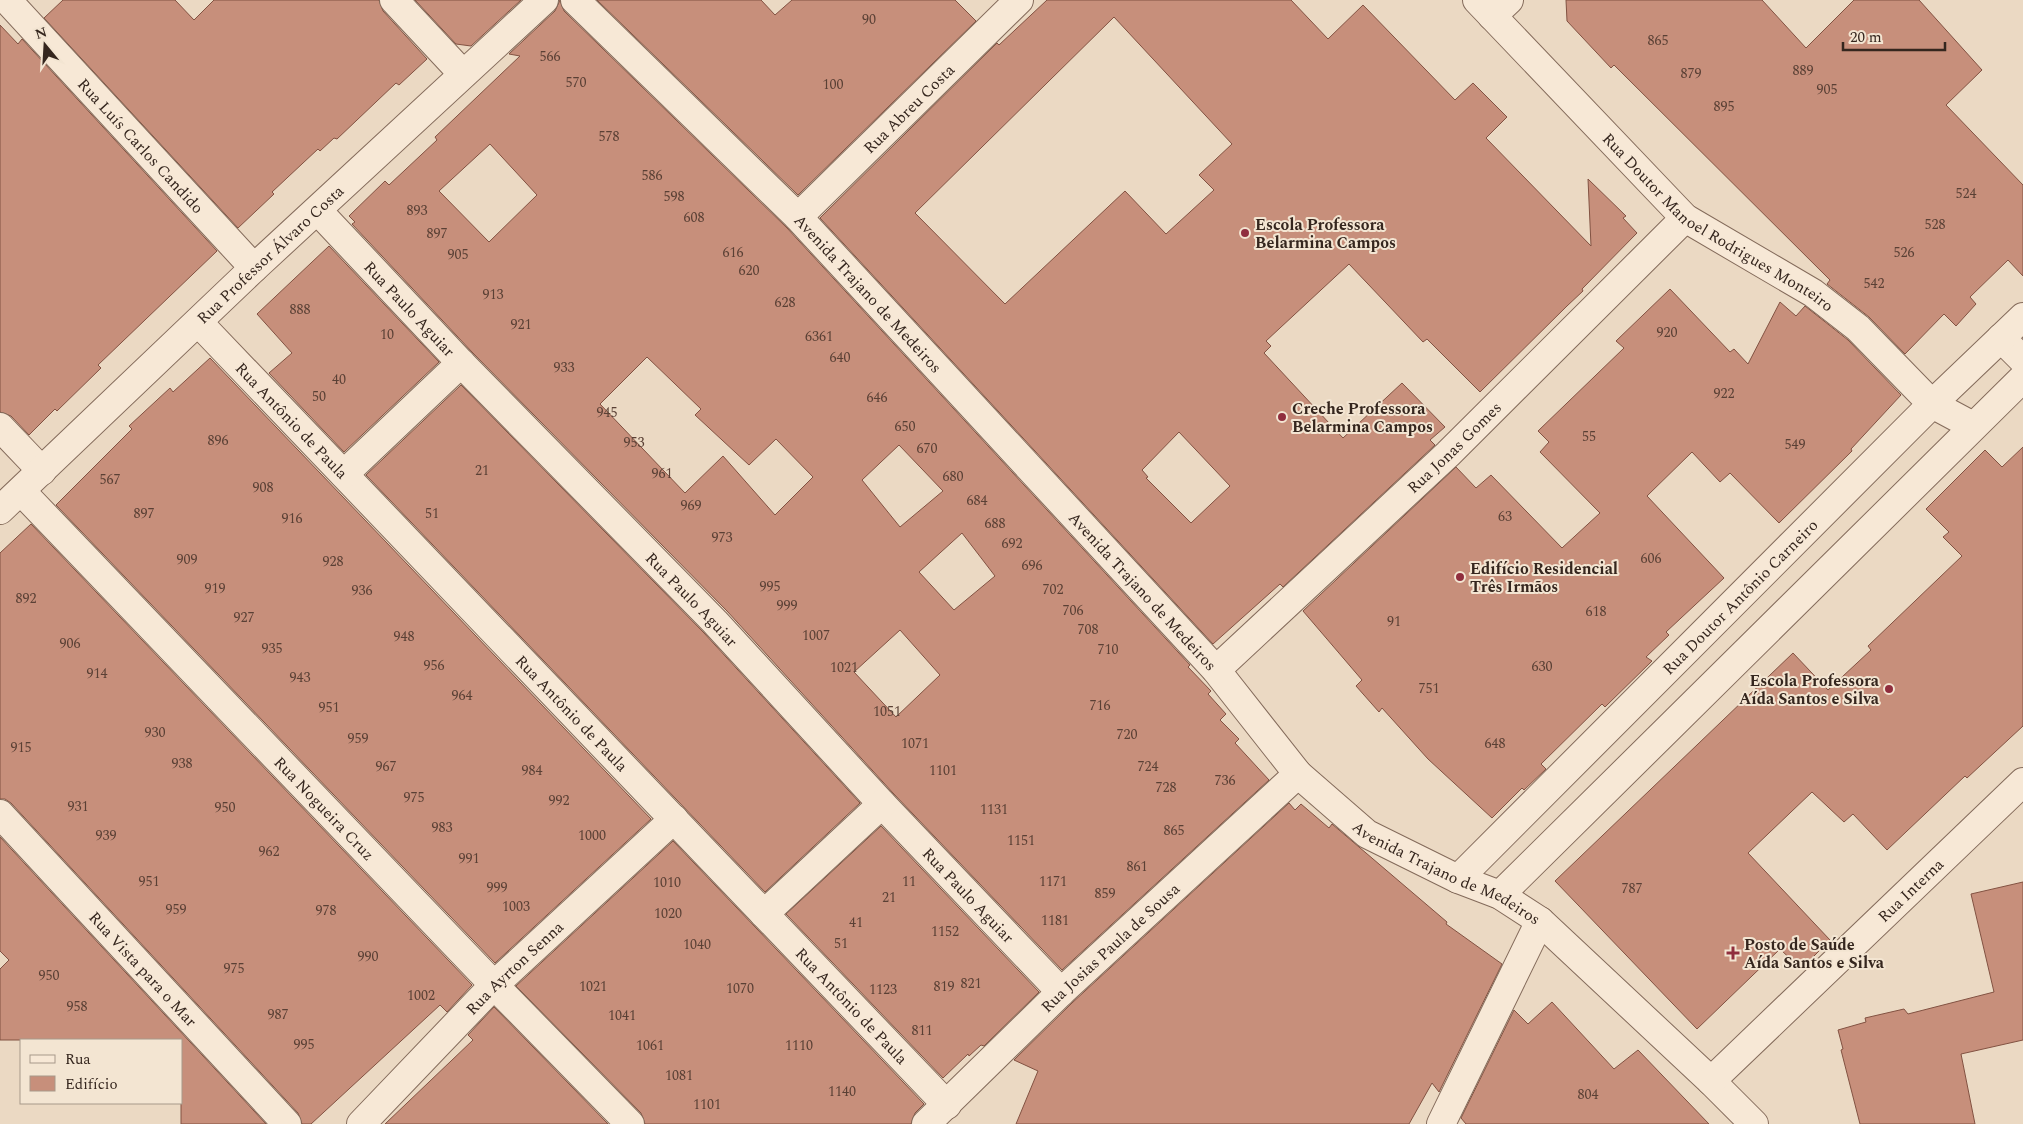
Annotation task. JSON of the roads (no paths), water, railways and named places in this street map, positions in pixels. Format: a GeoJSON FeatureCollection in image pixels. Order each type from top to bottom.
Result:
{"type":"FeatureCollection","features":[{"type":"Feature","properties":{"kind":"street","name":"Rua Luís Carlos Candido"},"geometry":{"type":"LineString","coordinates":[[6,0],[254,268]]}},
{"type":"Feature","properties":{"kind":"street"},"geometry":{"type":"LineString","coordinates":[[394,0],[463,74]]}},
{"type":"Feature","properties":{"kind":"street","name":"Rua Professor Álvaro Costa"},"geometry":{"type":"LineString","coordinates":[[0,510],[254,268],[318,211],[544,0]]}},
{"type":"Feature","properties":{"kind":"street","name":"Avenida Trajano de Medeiros"},"geometry":{"type":"LineString","coordinates":[[575,0],[798,217],[1216,670],[1298,774],[1367,834],[1458,879],[1500,895],[1540,921],[1711,1081],[1754,1124]]}},
{"type":"Feature","properties":{"kind":"street","name":"Rua Abreu Costa"},"geometry":{"type":"LineString","coordinates":[[798,217],[1020,0]]}},
{"type":"Feature","properties":{"kind":"street","name":"Rua Doutor Manoel Rodrigues Monteiro"},"geometry":{"type":"LineString","coordinates":[[1493,5],[1685,218],[1813,293],[1858,328],[1932,404],[1973,426]]}},
{"type":"Feature","properties":{"kind":"street","name":"Rua Paulo Aguiar"},"geometry":{"type":"LineString","coordinates":[[318,211],[461,363],[715,622],[882,804],[1061,992]]}},
{"type":"Feature","properties":{"kind":"street","name":"Rua Jonas Gomes"},"geometry":{"type":"LineString","coordinates":[[1216,670],[1448,454],[1685,218]]}},
{"type":"Feature","properties":{"kind":"street","name":"Rua Doutor Antônio Carneiro"},"geometry":{"type":"LineString","coordinates":[[1458,879],[1932,404],[2023,317]]}},
{"type":"Feature","properties":{"kind":"street","name":"Rua Antônio de Paula"},"geometry":{"type":"LineString","coordinates":[[198,322],[947,1105]]}},
{"type":"Feature","properties":{"kind":"street"},"geometry":{"type":"LineString","coordinates":[[2001,338],[2023,360]]}},
{"type":"Feature","properties":{"kind":"street"},"geometry":{"type":"LineString","coordinates":[[344,474],[461,363]]}},
{"type":"Feature","properties":{"kind":"street"},"geometry":{"type":"LineString","coordinates":[[1500,895],[2023,378]]}},
{"type":"Feature","properties":{"kind":"street"},"geometry":{"type":"LineString","coordinates":[[0,426],[42,471]]}},
{"type":"Feature","properties":{"kind":"street","name":"Rua Nogueira Cruz"},"geometry":{"type":"LineString","coordinates":[[21,491],[494,985],[630,1124]]}},
{"type":"Feature","properties":{"kind":"street","name":"Rua Josias Paula de Sousa"},"geometry":{"type":"LineString","coordinates":[[926,1124],[1061,992],[1298,774]]}},
{"type":"Feature","properties":{"kind":"street","name":"Rua Interna"},"geometry":{"type":"LineString","coordinates":[[1711,1081],[2023,782]]}},
{"type":"Feature","properties":{"kind":"street"},"geometry":{"type":"LineString","coordinates":[[764,914],[882,804]]}},
{"type":"Feature","properties":{"kind":"street","name":"Rua Vista para o Mar"},"geometry":{"type":"LineString","coordinates":[[0,814],[286,1124]]}},
{"type":"Feature","properties":{"kind":"street","name":"Rua Ayrton Senna"},"geometry":{"type":"LineString","coordinates":[[361,1124],[494,985],[674,819]]}},
{"type":"Feature","properties":{"kind":"street"},"geometry":{"type":"LineString","coordinates":[[1441,1124],[1540,921]]}},
{"type":"Feature","properties":{"kind":"place","name":"Escola Professora Belarmina Campos"},"geometry":{"type":"Point","coordinates":[1245,233]}},
{"type":"Feature","properties":{"kind":"place","name":"Creche Professora Belarmina Campos"},"geometry":{"type":"Point","coordinates":[1282,417]}},
{"type":"Feature","properties":{"kind":"place","name":"Edifício Residencial Três Irmãos"},"geometry":{"type":"Point","coordinates":[1460,577]}},
{"type":"Feature","properties":{"kind":"place","name":"Escola Professora Aída Santos e Silva"},"geometry":{"type":"Point","coordinates":[1889,689]}},
{"type":"Feature","properties":{"kind":"place","name":"Posto de Saúde Aída Santos e Silva"},"geometry":{"type":"Point","coordinates":[1733,953]}}]}
